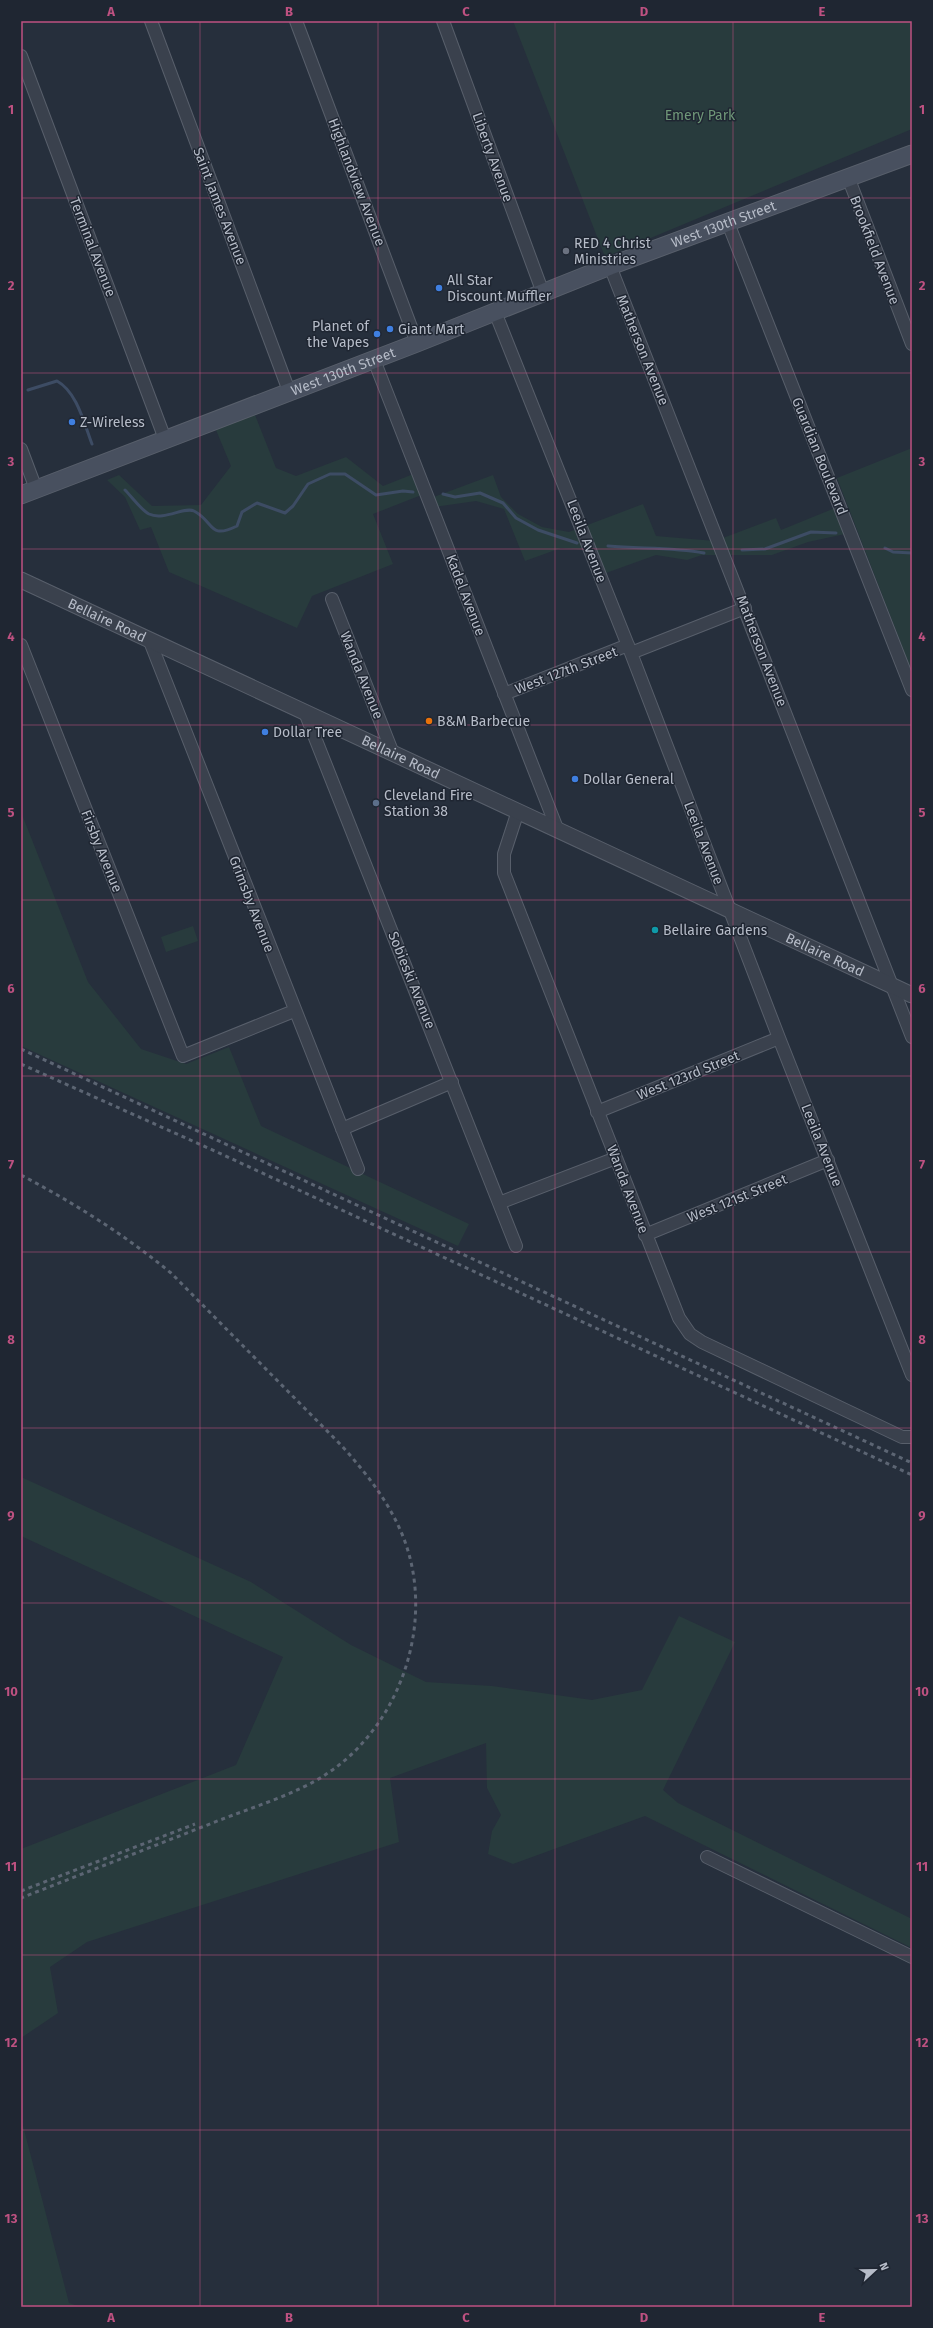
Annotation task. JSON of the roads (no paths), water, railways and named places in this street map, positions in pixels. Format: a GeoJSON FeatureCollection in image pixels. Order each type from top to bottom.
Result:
{"type":"FeatureCollection","features":[{"type":"Feature","properties":{"kind":"main road","name":"West 130th Street"},"geometry":{"type":"LineString","coordinates":[[28,492],[289,391],[374,360],[610,266],[912,154]]}},
{"type":"Feature","properties":{"kind":"street","name":"Saint James Avenue"},"geometry":{"type":"LineString","coordinates":[[151,21],[289,391]]}},
{"type":"Feature","properties":{"kind":"street","name":"Highlandview Avenue"},"geometry":{"type":"LineString","coordinates":[[296,21],[417,343]]}},
{"type":"Feature","properties":{"kind":"street","name":"Liberty Avenue"},"geometry":{"type":"LineString","coordinates":[[442,21],[543,293]]}},
{"type":"Feature","properties":{"kind":"street","name":"Terminal Avenue"},"geometry":{"type":"LineString","coordinates":[[21,56],[164,439]]}},
{"type":"Feature","properties":{"kind":"street","name":"Brookfield Avenue"},"geometry":{"type":"LineString","coordinates":[[848,177],[912,344]]}},
{"type":"Feature","properties":{"kind":"street","name":"Guardian Boulevard"},"geometry":{"type":"LineString","coordinates":[[728,223],[912,690]]}},
{"type":"Feature","properties":{"kind":"street","name":"Matherson Avenue"},"geometry":{"type":"LineString","coordinates":[[610,266],[912,1037]]}},
{"type":"Feature","properties":{"kind":"street","name":"Leeila Avenue"},"geometry":{"type":"LineString","coordinates":[[495,312],[629,649],[779,1038],[912,1375]]}},
{"type":"Feature","properties":{"kind":"street","name":"Kadel Avenue"},"geometry":{"type":"LineString","coordinates":[[374,360],[558,831]]}},
{"type":"Feature","properties":{"kind":"street"},"geometry":{"type":"LineString","coordinates":[[21,449],[28,492]]}},
{"type":"Feature","properties":{"kind":"street","name":"Bellaire Road"},"geometry":{"type":"LineString","coordinates":[[21,580],[306,714],[392,751],[558,831],[912,995]]}},
{"type":"Feature","properties":{"kind":"street","name":"Wanda Avenue"},"geometry":{"type":"LineString","coordinates":[[332,599],[392,751]]}},
{"type":"Feature","properties":{"kind":"street","name":"West 127th Street"},"geometry":{"type":"LineString","coordinates":[[504,694],[745,608]]}},
{"type":"Feature","properties":{"kind":"street","name":"Grimsby Avenue"},"geometry":{"type":"LineString","coordinates":[[148,639],[294,1011],[358,1169]]}},
{"type":"Feature","properties":{"kind":"street","name":"Firsby Avenue"},"geometry":{"type":"LineString","coordinates":[[21,645],[183,1056],[294,1011]]}},
{"type":"Feature","properties":{"kind":"street","name":"Sobieski Avenue"},"geometry":{"type":"LineString","coordinates":[[306,714],[516,1246]]}},
{"type":"Feature","properties":{"kind":"street","name":"Wanda Avenue"},"geometry":{"type":"LineString","coordinates":[[518,811],[504,854],[504,873],[645,1235],[679,1318],[690,1334],[702,1342],[896,1434],[911,1437]]}},
{"type":"Feature","properties":{"kind":"street","name":"West 123rd Street"},"geometry":{"type":"LineString","coordinates":[[597,1112],[779,1038]]}},
{"type":"Feature","properties":{"kind":"street"},"geometry":{"type":"LineString","coordinates":[[342,1129],[452,1082]]}},
{"type":"Feature","properties":{"kind":"street"},"geometry":{"type":"LineString","coordinates":[[498,1203],[616,1158]]}},
{"type":"Feature","properties":{"kind":"street","name":"West 121st Street"},"geometry":{"type":"LineString","coordinates":[[645,1235],[828,1160]]}},
{"type":"Feature","properties":{"kind":"street"},"geometry":{"type":"LineString","coordinates":[[707,1856],[912,1957]]}},
{"type":"Feature","properties":{"kind":"waterway"},"geometry":{"type":"LineString","coordinates":[[28,390],[57,381],[64,386],[75,400],[92,444]]}},
{"type":"Feature","properties":{"kind":"waterway"},"geometry":{"type":"LineString","coordinates":[[125,490],[149,514],[161,516],[190,510],[201,515],[212,528],[221,531],[237,526],[242,512],[257,503],[285,513],[293,506],[308,484],[330,474],[345,474],[376,495],[403,491],[413,492]]}},
{"type":"Feature","properties":{"kind":"waterway"},"geometry":{"type":"LineString","coordinates":[[443,494],[455,497],[480,493],[503,503],[516,518],[538,530],[577,543]]}},
{"type":"Feature","properties":{"kind":"waterway"},"geometry":{"type":"LineString","coordinates":[[742,550],[765,549],[811,532],[836,533]]}},
{"type":"Feature","properties":{"kind":"waterway"},"geometry":{"type":"LineString","coordinates":[[608,546],[680,550],[704,553]]}},
{"type":"Feature","properties":{"kind":"waterway"},"geometry":{"type":"LineString","coordinates":[[885,548],[893,552],[912,553]]}},
{"type":"Feature","properties":{"kind":"railway"},"geometry":{"type":"LineString","coordinates":[[21,1049],[912,1463]]}},
{"type":"Feature","properties":{"kind":"railway"},"geometry":{"type":"LineString","coordinates":[[21,1064],[217,1152],[912,1475]]}},
{"type":"Feature","properties":{"kind":"railway"},"geometry":{"type":"LineString","coordinates":[[21,1175],[99,1220],[171,1273],[341,1445],[377,1489],[392,1513],[404,1539],[413,1571],[416,1605],[413,1638],[405,1670],[391,1701],[373,1730],[351,1755],[325,1775],[302,1788],[274,1800],[21,1898]]}},
{"type":"Feature","properties":{"kind":"railway"},"geometry":{"type":"LineString","coordinates":[[21,1891],[195,1824]]}},
{"type":"Feature","properties":{"kind":"place","name":"RED 4 Christ Ministries"},"geometry":{"type":"Point","coordinates":[566,251]}},
{"type":"Feature","properties":{"kind":"place","name":"All Star Discount Muffler"},"geometry":{"type":"Point","coordinates":[439,288]}},
{"type":"Feature","properties":{"kind":"place","name":"Giant Mart"},"geometry":{"type":"Point","coordinates":[390,329]}},
{"type":"Feature","properties":{"kind":"place","name":"Planet of the Vapes"},"geometry":{"type":"Point","coordinates":[377,334]}},
{"type":"Feature","properties":{"kind":"place","name":"Z-Wireless"},"geometry":{"type":"Point","coordinates":[72,422]}},
{"type":"Feature","properties":{"kind":"place","name":"B&M Barbecue"},"geometry":{"type":"Point","coordinates":[429,721]}},
{"type":"Feature","properties":{"kind":"place","name":"Dollar Tree"},"geometry":{"type":"Point","coordinates":[265,732]}},
{"type":"Feature","properties":{"kind":"place","name":"Dollar General"},"geometry":{"type":"Point","coordinates":[575,779]}},
{"type":"Feature","properties":{"kind":"place","name":"Cleveland Fire Station 38"},"geometry":{"type":"Point","coordinates":[376,803]}},
{"type":"Feature","properties":{"kind":"place","name":"Bellaire Gardens"},"geometry":{"type":"Point","coordinates":[655,930]}},
{"type":"Feature","properties":{"kind":"park label","name":"Emery Park"},"geometry":{"type":"Point","coordinates":[700,115]}}]}
